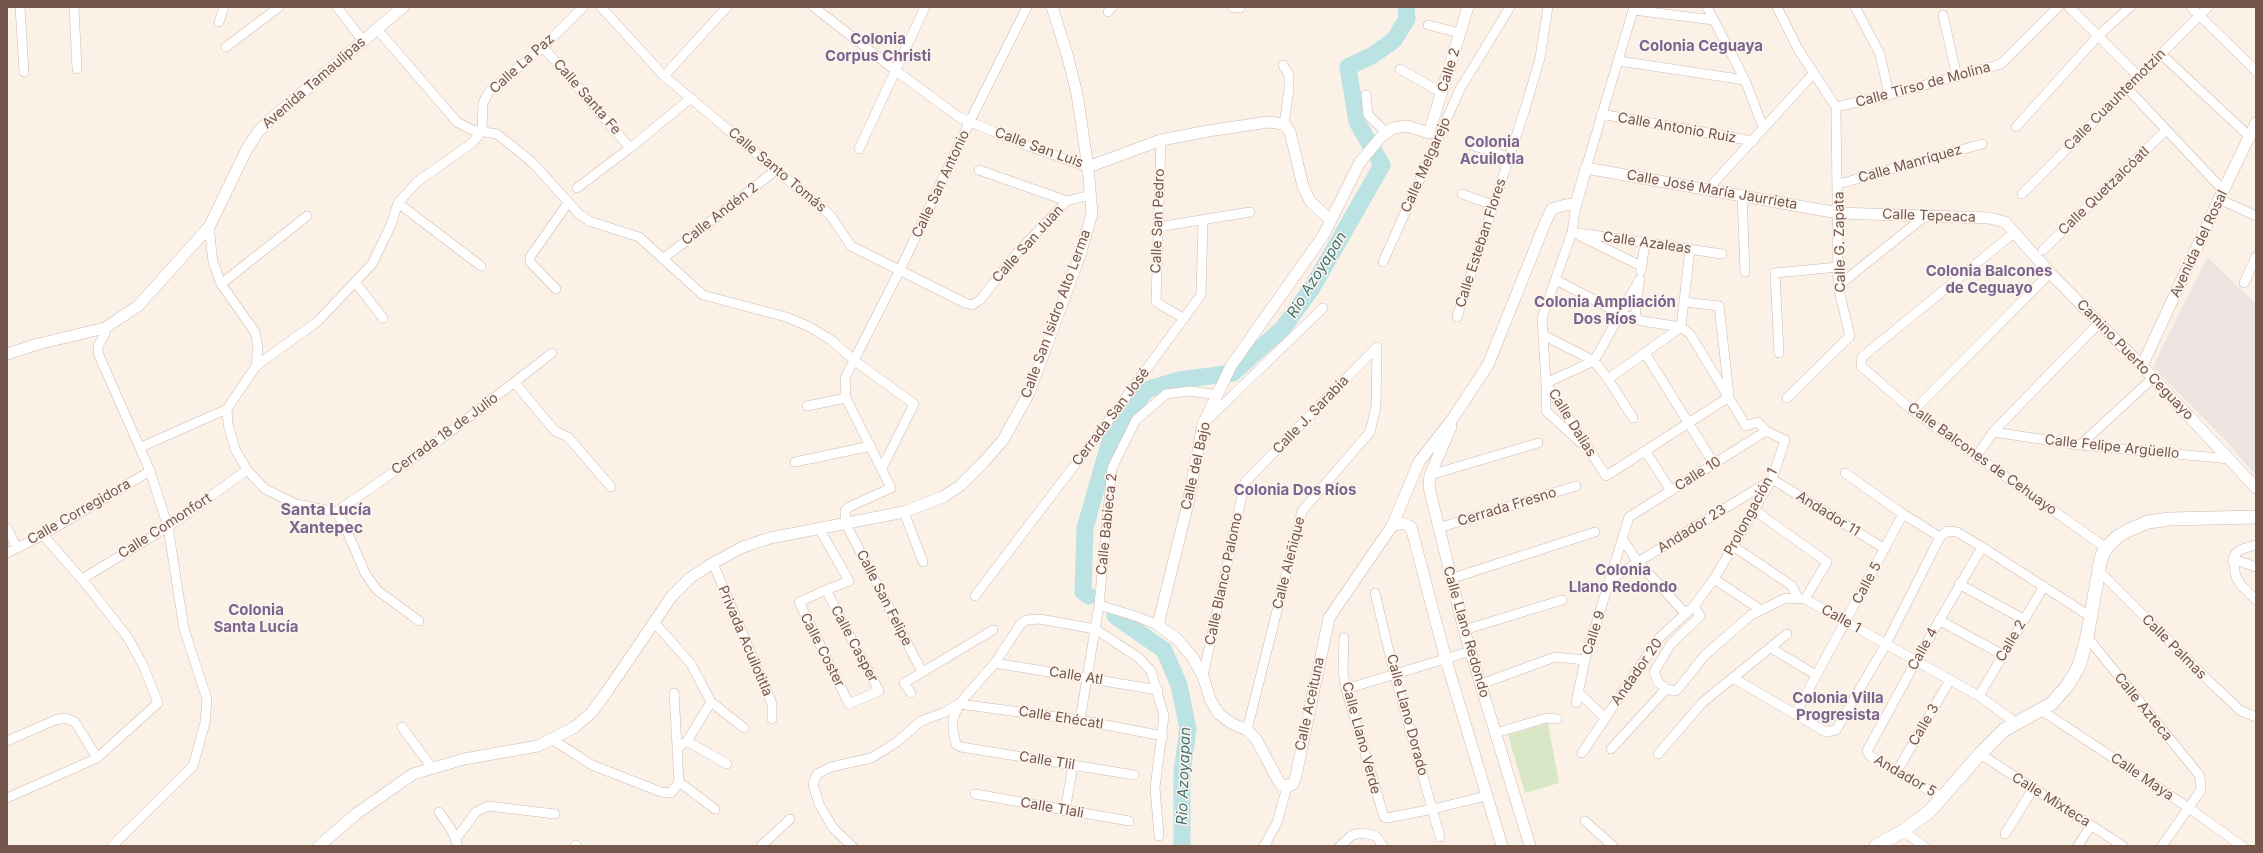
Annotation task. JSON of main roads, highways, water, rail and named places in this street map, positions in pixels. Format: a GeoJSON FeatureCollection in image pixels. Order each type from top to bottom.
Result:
{"type":"FeatureCollection","features":[{"type":"Feature","properties":{"kind":"main road"},"geometry":{"type":"LineString","coordinates":[[1876,846],[1903,830],[1930,811],[1980,754],[2004,730],[2016,722],[2041,710],[2059,696],[2074,676],[2087,637],[2098,570],[2106,548],[2129,530],[2148,522],[2170,519],[2256,517]]}},
{"type":"Feature","properties":{"kind":"waterway","name":"Rio Azoyapan"},"geometry":{"type":"LineString","coordinates":[[1089,596],[1083,592],[1085,528],[1110,441],[1146,390],[1179,380],[1233,373],[1283,328],[1312,288],[1382,165],[1357,122],[1348,67],[1373,55],[1394,40],[1407,19],[1406,7]]}},
{"type":"Feature","properties":{"kind":"waterway","name":"Rio Azoyapan"},"geometry":{"type":"LineString","coordinates":[[1115,616],[1164,650],[1179,685],[1188,729],[1182,772],[1182,846]]}},
{"type":"Feature","properties":{"kind":"district","name":"Colonia Ceguaya"},"geometry":{"type":"Point","coordinates":[1701,46]}},
{"type":"Feature","properties":{"kind":"district","name":"Colonia Corpus Christi"},"geometry":{"type":"Point","coordinates":[878,48]}},
{"type":"Feature","properties":{"kind":"district","name":"Colonia Acuilotla"},"geometry":{"type":"Point","coordinates":[1492,150]}},
{"type":"Feature","properties":{"kind":"district","name":"Colonia Balcones de Ceguayo"},"geometry":{"type":"Point","coordinates":[1989,280]}},
{"type":"Feature","properties":{"kind":"district","name":"Colonia Ampliación Dos Ríos"},"geometry":{"type":"Point","coordinates":[1605,310]}},
{"type":"Feature","properties":{"kind":"district","name":"Colonia Dos Ríos"},"geometry":{"type":"Point","coordinates":[1295,490]}},
{"type":"Feature","properties":{"kind":"district","name":"Santa Lucía Xantepec"},"geometry":{"type":"Point","coordinates":[326,519]}},
{"type":"Feature","properties":{"kind":"district","name":"Colonia Llano Redondo"},"geometry":{"type":"Point","coordinates":[1623,578]}},
{"type":"Feature","properties":{"kind":"district","name":"Colonia Santa Lucía"},"geometry":{"type":"Point","coordinates":[256,618]}},
{"type":"Feature","properties":{"kind":"district","name":"Colonia Villa Progresista"},"geometry":{"type":"Point","coordinates":[1838,706]}}]}
